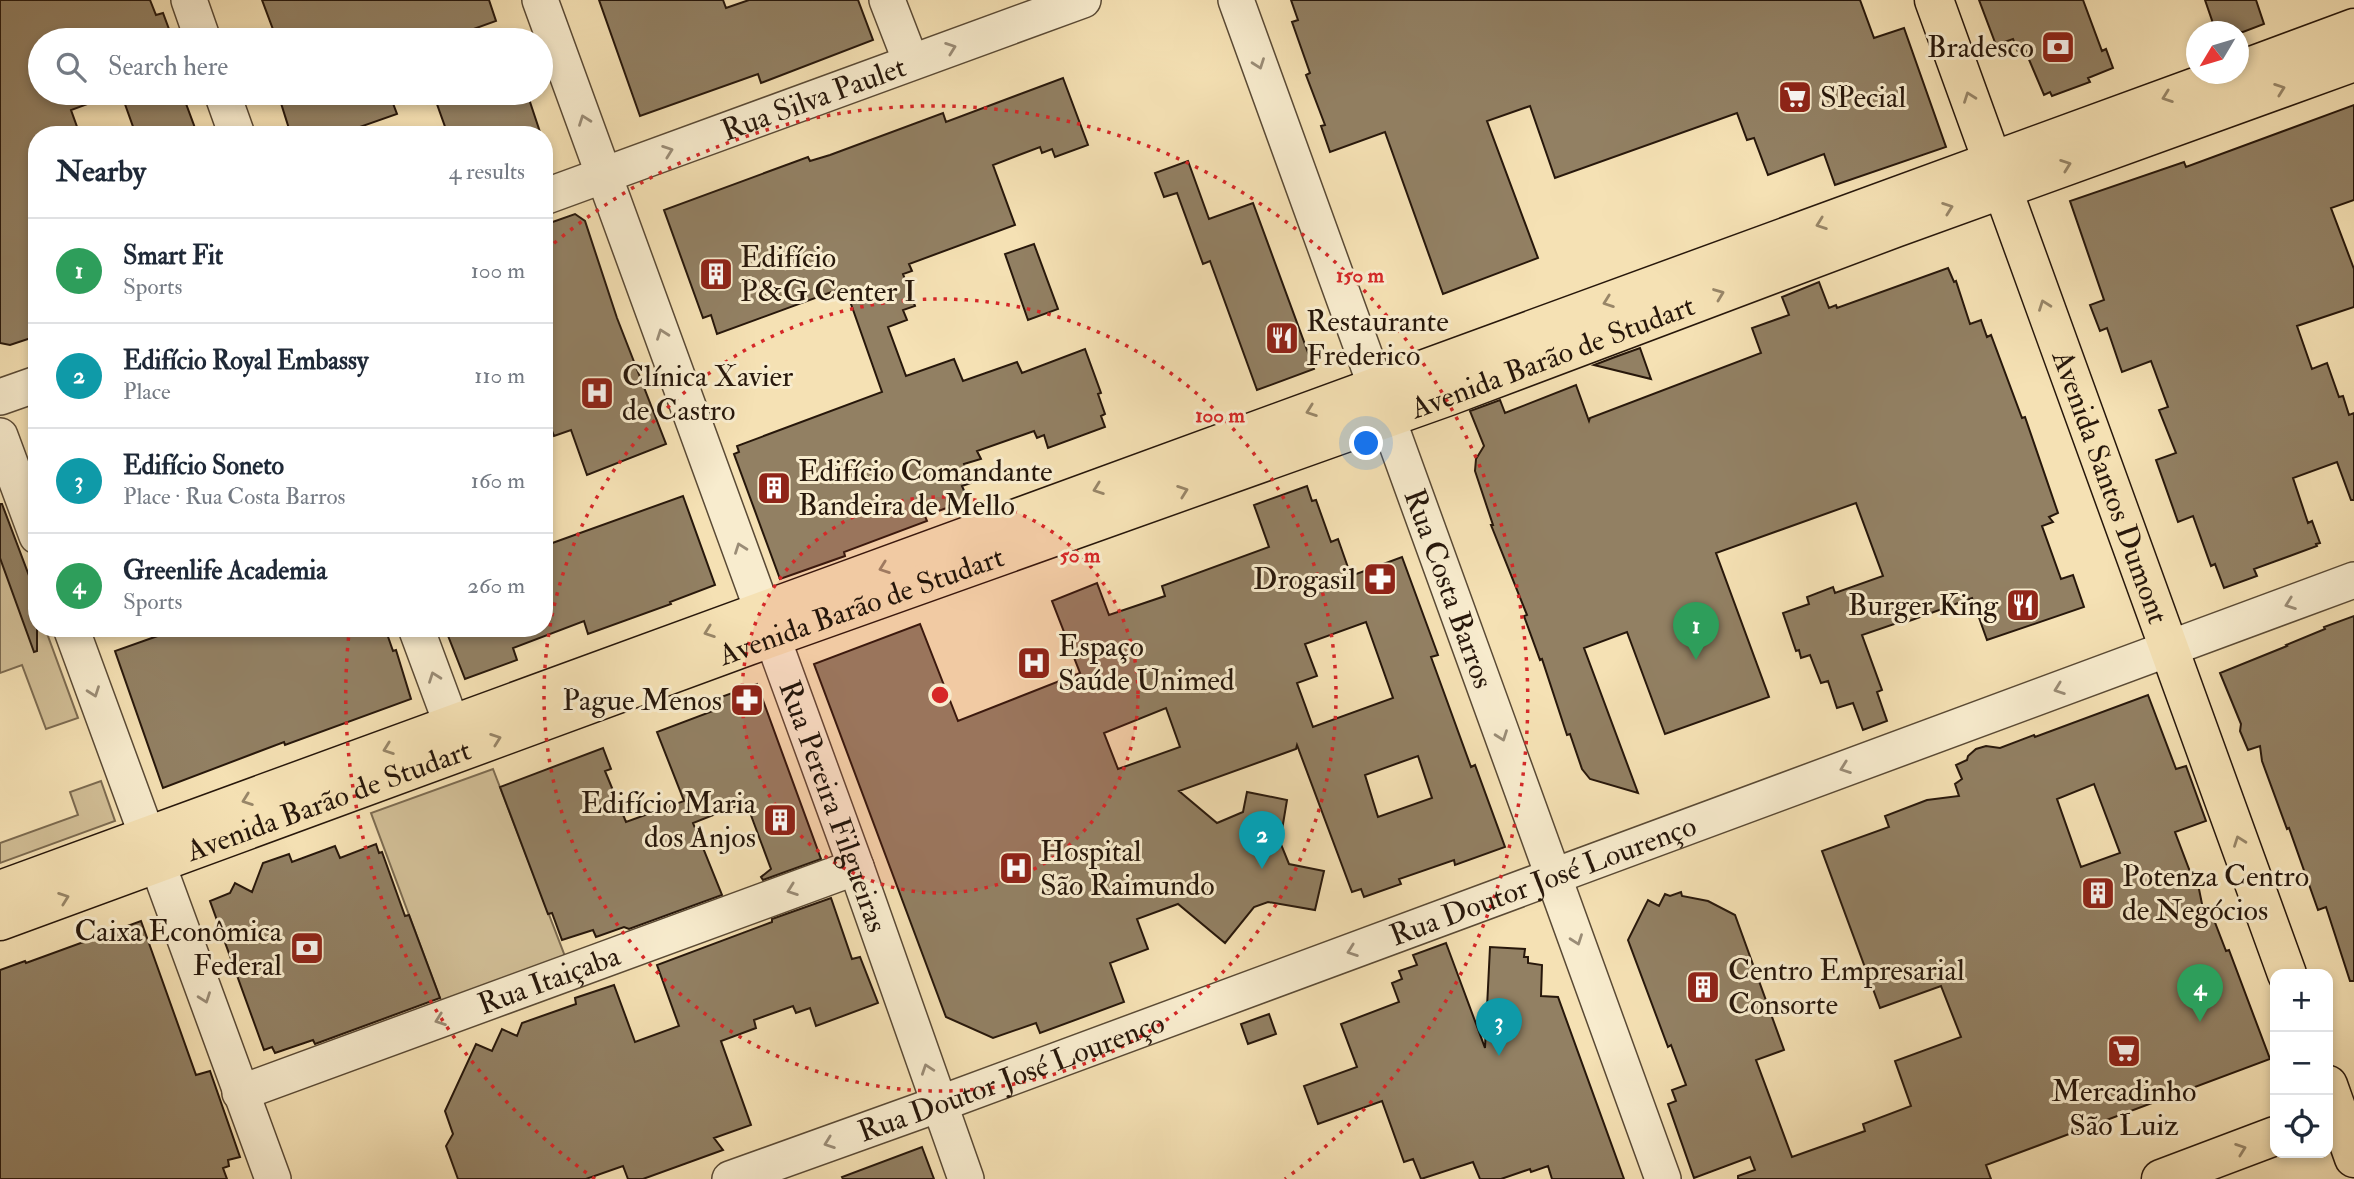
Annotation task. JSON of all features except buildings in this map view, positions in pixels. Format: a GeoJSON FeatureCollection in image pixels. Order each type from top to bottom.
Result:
{"type":"FeatureCollection","features":[{"type":"Feature","properties":{"kind":"main road","name":"Avenida Santos Dumont"},"geometry":{"type":"LineString","coordinates":[[1934,0],[2285,969]]}},
{"type":"Feature","properties":{"kind":"main road"},"geometry":{"type":"LineString","coordinates":[[2249,67],[2354,29]]}},
{"type":"Feature","properties":{"kind":"main road","name":"Avenida Barão de Studart"},"geometry":{"type":"LineString","coordinates":[[0,890],[152,851],[1381,403],[1997,175],[2354,62]]}},
{"type":"Feature","properties":{"kind":"main road","name":"Avenida Barão de Studart"},"geometry":{"type":"LineString","coordinates":[[1997,175],[2208,84]]}},
{"type":"Feature","properties":{"kind":"main road","name":"Avenida Barão de Studart"},"geometry":{"type":"LineString","coordinates":[[0,921],[152,851],[452,725],[768,625]]}},
{"type":"Feature","properties":{"kind":"main road"},"geometry":{"type":"LineString","coordinates":[[2337,1106],[2354,1157]]}},
{"type":"Feature","properties":{"kind":"main road"},"geometry":{"type":"LineString","coordinates":[[2161,1179],[2270,1138]]}},
{"type":"Feature","properties":{"kind":"street"},"geometry":{"type":"LineString","coordinates":[[189,0],[199,28]]}},
{"type":"Feature","properties":{"kind":"street","name":"Rua Pereira Filgueiras"},"geometry":{"type":"LineString","coordinates":[[540,0],[550,28]]}},
{"type":"Feature","properties":{"kind":"street"},"geometry":{"type":"LineString","coordinates":[[887,0],[911,62]]}},
{"type":"Feature","properties":{"kind":"street","name":"Rua Silva Paulet"},"geometry":{"type":"LineString","coordinates":[[553,194],[1083,0]]}},
{"type":"Feature","properties":{"kind":"street","name":"Rua Costa Barros"},"geometry":{"type":"LineString","coordinates":[[1236,0],[1663,1179]]}},
{"type":"Feature","properties":{"kind":"street","name":"Rua Pereira Filgueiras"},"geometry":{"type":"LineString","coordinates":[[553,36],[856,867],[966,1179]]}},
{"type":"Feature","properties":{"kind":"street"},"geometry":{"type":"LineString","coordinates":[[226,105],[234,126]]}},
{"type":"Feature","properties":{"kind":"street"},"geometry":{"type":"LineString","coordinates":[[0,397],[28,387]]}},
{"type":"Feature","properties":{"kind":"street"},"geometry":{"type":"LineString","coordinates":[[0,436],[28,512]]}},
{"type":"Feature","properties":{"kind":"street","name":"Rua Doutor José Lourenço"},"geometry":{"type":"LineString","coordinates":[[730,1179],[2354,580]]}},
{"type":"Feature","properties":{"kind":"street"},"geometry":{"type":"LineString","coordinates":[[74,637],[272,1179]]}},
{"type":"Feature","properties":{"kind":"street"},"geometry":{"type":"LineString","coordinates":[[419,637],[452,725]]}},
{"type":"Feature","properties":{"kind":"street","name":"Rua Itaiçaba"},"geometry":{"type":"LineString","coordinates":[[240,1093],[856,867]]}},
{"type":"Feature","properties":{"kind":"shaded area"},"geometry":{"type":"Polygon","coordinates":[[[0,558],[28,611],[28,637],[48,637],[78,718],[46,729],[22,665],[0,673],[0,558]]]}},
{"type":"Feature","properties":{"kind":"shaded area"},"geometry":{"type":"Polygon","coordinates":[[[493,769],[566,959],[443,1006],[371,813],[493,769]]]}},
{"type":"Feature","properties":{"kind":"shaded area"},"geometry":{"type":"Polygon","coordinates":[[[101,781],[115,821],[0,863],[0,843],[78,815],[70,792],[101,781]]]}},
{"type":"Feature","properties":{"kind":"place","name":"Bradesco"},"geometry":{"type":"Point","coordinates":[2058,47]}},
{"type":"Feature","properties":{"kind":"place","name":"SPecial"},"geometry":{"type":"Point","coordinates":[1795,97]}},
{"type":"Feature","properties":{"kind":"place","name":"Edifício P&G Center I"},"geometry":{"type":"Point","coordinates":[716,274]}},
{"type":"Feature","properties":{"kind":"place","name":"Restaurante Frederico"},"geometry":{"type":"Point","coordinates":[1282,338]}},
{"type":"Feature","properties":{"kind":"place","name":"Clínica Xavier de Castro"},"geometry":{"type":"Point","coordinates":[597,393]}},
{"type":"Feature","properties":{"kind":"place","name":"Edifício Comandante Bandeira de Mello"},"geometry":{"type":"Point","coordinates":[774,488]}},
{"type":"Feature","properties":{"kind":"place","name":"Drogasil"},"geometry":{"type":"Point","coordinates":[1380,579]}},
{"type":"Feature","properties":{"kind":"place","name":"Burger King"},"geometry":{"type":"Point","coordinates":[2023,605]}},
{"type":"Feature","properties":{"kind":"place","name":"Smart Fit"},"geometry":{"type":"Point","coordinates":[1696,660]}},
{"type":"Feature","properties":{"kind":"place","name":"Espaço Saúde Unimed"},"geometry":{"type":"Point","coordinates":[1034,663]}},
{"type":"Feature","properties":{"kind":"place","name":"Pague Menos"},"geometry":{"type":"Point","coordinates":[747,700]}},
{"type":"Feature","properties":{"kind":"place","name":"Edifício Maria dos Anjos"},"geometry":{"type":"Point","coordinates":[780,820]}},
{"type":"Feature","properties":{"kind":"place","name":"Hospital São Raimundo"},"geometry":{"type":"Point","coordinates":[1016,868]}},
{"type":"Feature","properties":{"kind":"place","name":"Edifício Royal Embassy"},"geometry":{"type":"Point","coordinates":[1262,869]}},
{"type":"Feature","properties":{"kind":"place","name":"Potenza Centro de Negócios"},"geometry":{"type":"Point","coordinates":[2098,893]}},
{"type":"Feature","properties":{"kind":"place","name":"Caixa Econômica Federal"},"geometry":{"type":"Point","coordinates":[307,948]}},
{"type":"Feature","properties":{"kind":"place","name":"Centro Empresarial Consorte"},"geometry":{"type":"Point","coordinates":[1703,987]}},
{"type":"Feature","properties":{"kind":"place","name":"Greenlife Academia"},"geometry":{"type":"Point","coordinates":[2200,1022]}},
{"type":"Feature","properties":{"kind":"place","name":"Mercadinho São Luiz"},"geometry":{"type":"Point","coordinates":[2124,1051]}},
{"type":"Feature","properties":{"kind":"place","name":"Edifício Soneto"},"geometry":{"type":"Point","coordinates":[1499,1056]}}]}
